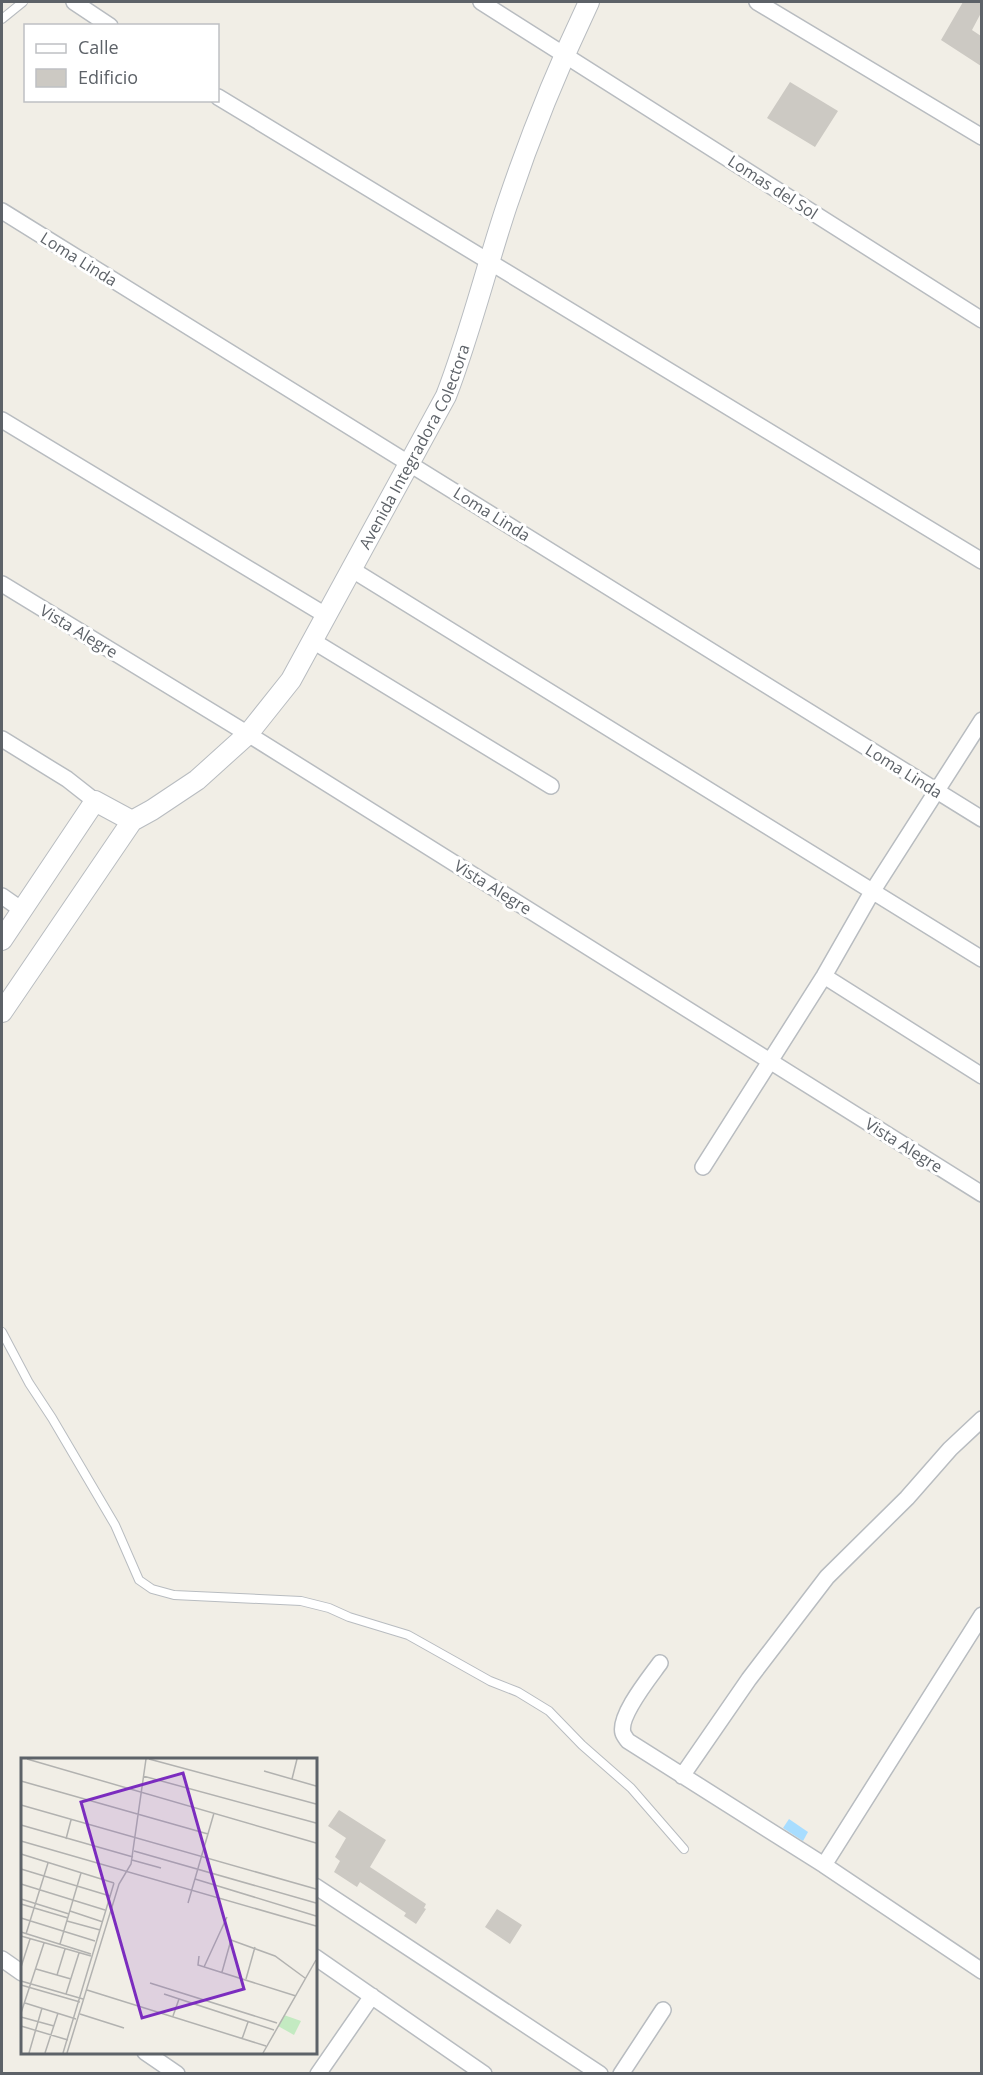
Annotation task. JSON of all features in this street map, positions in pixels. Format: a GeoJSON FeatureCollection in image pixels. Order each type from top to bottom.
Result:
{"type":"FeatureCollection","features":[{"type":"Feature","properties":{"kind":"street"},"geometry":{"type":"LineString","coordinates":[[74,2],[107,24]]}},
{"type":"Feature","properties":{"kind":"street","name":"Lomas del Sol"},"geometry":{"type":"LineString","coordinates":[[481,2],[565,53],[981,320]]}},
{"type":"Feature","properties":{"kind":"street","name":"Avenida Integradora Colectora"},"geometry":{"type":"LineString","coordinates":[[2,1012],[132,821],[197,780],[248,734],[291,680],[446,396],[458,366],[508,202],[565,53],[589,2]]}},
{"type":"Feature","properties":{"kind":"street"},"geometry":{"type":"LineString","coordinates":[[757,2],[981,137]]}},
{"type":"Feature","properties":{"kind":"street"},"geometry":{"type":"LineString","coordinates":[[219,98],[981,561]]}},
{"type":"Feature","properties":{"kind":"street","name":"Loma Linda"},"geometry":{"type":"LineString","coordinates":[[2,211],[981,819]]}},
{"type":"Feature","properties":{"kind":"street"},"geometry":{"type":"LineString","coordinates":[[2,420],[327,616]]}},
{"type":"Feature","properties":{"kind":"street"},"geometry":{"type":"LineString","coordinates":[[351,569],[981,959]]}},
{"type":"Feature","properties":{"kind":"street","name":"Vista Alegre"},"geometry":{"type":"LineString","coordinates":[[2,584],[248,734],[981,1194]]}},
{"type":"Feature","properties":{"kind":"street"},"geometry":{"type":"LineString","coordinates":[[313,641],[551,786]]}},
{"type":"Feature","properties":{"kind":"street"},"geometry":{"type":"LineString","coordinates":[[703,1167],[824,976],[873,892],[981,720]]}},
{"type":"Feature","properties":{"kind":"street"},"geometry":{"type":"LineString","coordinates":[[2,739],[67,779],[94,801],[132,821]]}},
{"type":"Feature","properties":{"kind":"street"},"geometry":{"type":"LineString","coordinates":[[2,940],[94,801]]}},
{"type":"Feature","properties":{"kind":"street"},"geometry":{"type":"LineString","coordinates":[[2,896],[22,910]]}},
{"type":"Feature","properties":{"kind":"street"},"geometry":{"type":"LineString","coordinates":[[824,976],[981,1076]]}},
{"type":"Feature","properties":{"kind":"street"},"geometry":{"type":"LineString","coordinates":[[682,1776],[749,1679],[827,1577],[907,1498],[950,1449],[981,1419]]}},
{"type":"Feature","properties":{"kind":"street"},"geometry":{"type":"LineString","coordinates":[[825,1865],[981,1615]]}},
{"type":"Feature","properties":{"kind":"street"},"geometry":{"type":"LineString","coordinates":[[660,1664],[629,1710],[623,1724],[623,1734],[628,1741],[825,1865],[981,1971]]}},
{"type":"Feature","properties":{"kind":"street"},"geometry":{"type":"LineString","coordinates":[[316,1887],[600,2073]]}},
{"type":"Feature","properties":{"kind":"street"},"geometry":{"type":"LineString","coordinates":[[316,1958],[484,2073]]}},
{"type":"Feature","properties":{"kind":"street"},"geometry":{"type":"LineString","coordinates":[[2,1959],[21,1971]]}},
{"type":"Feature","properties":{"kind":"street"},"geometry":{"type":"LineString","coordinates":[[318,2073],[372,1996]]}},
{"type":"Feature","properties":{"kind":"street"},"geometry":{"type":"LineString","coordinates":[[621,2073],[663,2010]]}},
{"type":"Feature","properties":{"kind":"street"},"geometry":{"type":"LineString","coordinates":[[148,2054],[177,2073]]}},
{"type":"Feature","properties":{"kind":"lane"},"geometry":{"type":"LineString","coordinates":[[2,19],[23,2]]}},
{"type":"Feature","properties":{"kind":"lane"},"geometry":{"type":"LineString","coordinates":[[2,1332],[29,1383],[115,1525],[139,1580],[152,1589],[174,1595],[302,1601],[408,1635],[489,1681],[518,1692],[549,1711],[582,1746],[631,1788],[684,1849]]}},
{"type":"Feature","properties":{"kind":"water"},"geometry":{"type":"Polygon","coordinates":[[[789,1819],[808,1832],[803,1841],[783,1828],[789,1819]]]}},
{"type":"Feature","properties":{"kind":"building"},"geometry":{"type":"Polygon","coordinates":[[[963,2],[981,2],[981,13],[972,30],[981,36],[981,66],[941,40],[963,2]]]}},
{"type":"Feature","properties":{"kind":"building"},"geometry":{"type":"Polygon","coordinates":[[[790,82],[838,111],[815,147],[767,118],[790,82]]]}},
{"type":"Feature","properties":{"kind":"building"},"geometry":{"type":"Polygon","coordinates":[[[339,1810],[386,1840],[370,1867],[426,1904],[424,1908],[426,1909],[416,1924],[404,1916],[406,1913],[360,1882],[357,1887],[334,1872],[340,1861],[335,1857],[346,1838],[328,1826],[339,1810]]]}},
{"type":"Feature","properties":{"kind":"building"},"geometry":{"type":"Polygon","coordinates":[[[497,1909],[522,1925],[510,1944],[485,1927],[497,1909]]]}}]}
